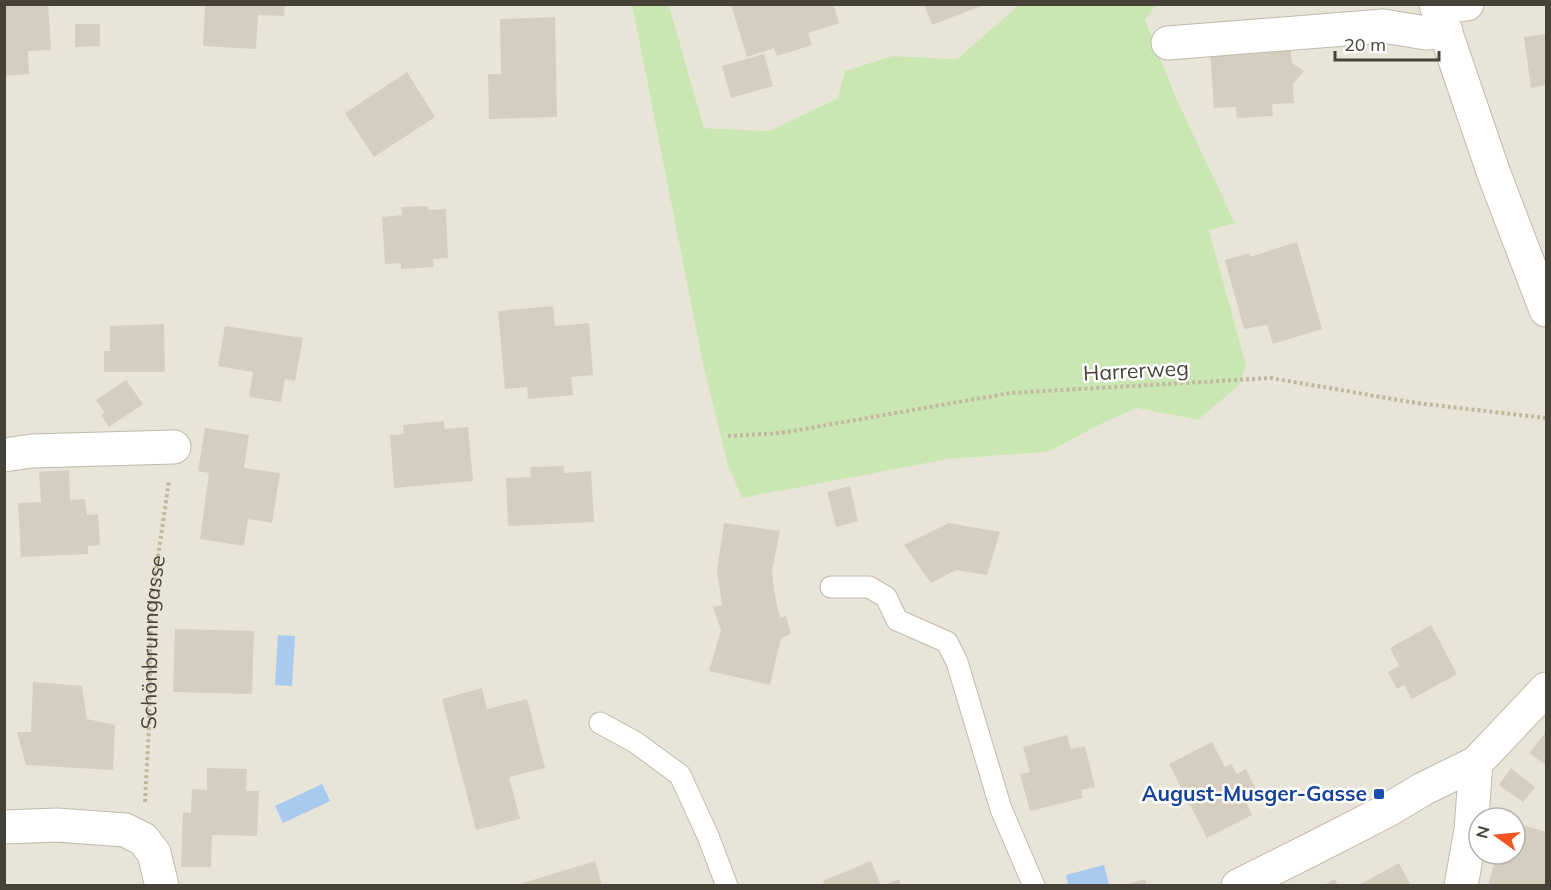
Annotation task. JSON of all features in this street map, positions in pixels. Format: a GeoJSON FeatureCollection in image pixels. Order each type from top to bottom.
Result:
{"type":"FeatureCollection","features":[{"type":"Feature","properties":{"kind":"street"},"geometry":{"type":"LineString","coordinates":[[1168,43],[1383,26],[1426,33],[1447,12],[1494,174],[1546,310]]}},
{"type":"Feature","properties":{"kind":"street"},"geometry":{"type":"LineString","coordinates":[[4,454],[32,451],[174,447]]}},
{"type":"Feature","properties":{"kind":"street"},"geometry":{"type":"LineString","coordinates":[[1238,885],[1476,763],[1546,689]]}},
{"type":"Feature","properties":{"kind":"street"},"geometry":{"type":"LineString","coordinates":[[1461,885],[1471,830],[1476,763]]}},
{"type":"Feature","properties":{"kind":"street"},"geometry":{"type":"LineString","coordinates":[[4,827],[57,825],[125,830],[143,839],[153,853],[162,885]]}},
{"type":"Feature","properties":{"kind":"lane"},"geometry":{"type":"LineString","coordinates":[[831,587],[869,587],[886,597],[897,620],[947,642],[957,662],[1001,809],[1034,885]]}},
{"type":"Feature","properties":{"kind":"lane"},"geometry":{"type":"LineString","coordinates":[[600,723],[636,742],[680,775],[728,885]]}},
{"type":"Feature","properties":{"kind":"path","name":"Harrerweg"},"geometry":{"type":"LineString","coordinates":[[728,436],[781,433],[1010,393],[1271,378],[1416,403],[1546,418]]}},
{"type":"Feature","properties":{"kind":"path","name":"Schönbrunngasse"},"geometry":{"type":"LineString","coordinates":[[143,839],[149,726],[151,605],[174,447]]}},
{"type":"Feature","properties":{"kind":"shaded area"},"geometry":{"type":"Polygon","coordinates":[[[5,5],[632,5],[703,364],[948,459],[1048,452],[1137,408],[1198,420],[1246,365],[1209,230],[1235,223],[1177,100],[1145,19],[1156,5],[1546,5],[1546,885],[5,886],[5,5]]]}},
{"type":"Feature","properties":{"kind":"shaded area"},"geometry":{"type":"Polygon","coordinates":[[[669,5],[1019,5],[957,59],[893,56],[838,98],[769,131],[704,128],[669,5]]]}},
{"type":"Feature","properties":{"kind":"green space"},"geometry":{"type":"Polygon","coordinates":[[[632,5],[669,5],[704,128],[769,131],[838,98],[845,71],[893,56],[957,59],[1019,5],[1156,5],[1145,20],[1177,100],[1235,223],[1209,230],[1246,365],[1238,386],[1198,420],[1137,408],[1048,452],[948,459],[742,498],[728,465],[703,364],[632,5]]]}},
{"type":"Feature","properties":{"kind":"water"},"geometry":{"type":"Polygon","coordinates":[[[278,635],[295,636],[292,686],[275,685],[278,635]]]}},
{"type":"Feature","properties":{"kind":"water"},"geometry":{"type":"Polygon","coordinates":[[[322,784],[330,801],[283,823],[275,806],[322,784]]]}},
{"type":"Feature","properties":{"kind":"water"},"geometry":{"type":"Polygon","coordinates":[[[1104,865],[1109,885],[1068,885],[1066,875],[1104,865]]]}},
{"type":"Feature","properties":{"kind":"building"},"geometry":{"type":"Polygon","coordinates":[[[4,4],[48,4],[51,50],[28,51],[29,74],[4,76],[4,4]]]}},
{"type":"Feature","properties":{"kind":"building"},"geometry":{"type":"Polygon","coordinates":[[[205,4],[285,4],[284,16],[258,15],[256,49],[203,46],[205,4]]]}},
{"type":"Feature","properties":{"kind":"building"},"geometry":{"type":"Polygon","coordinates":[[[731,4],[833,4],[839,23],[808,33],[812,45],[777,56],[774,48],[747,57],[731,4]]]}},
{"type":"Feature","properties":{"kind":"building"},"geometry":{"type":"Polygon","coordinates":[[[924,4],[984,4],[984,5],[932,25],[924,4]]]}},
{"type":"Feature","properties":{"kind":"building"},"geometry":{"type":"Polygon","coordinates":[[[555,17],[557,117],[489,119],[488,74],[501,74],[500,19],[555,17]]]}},
{"type":"Feature","properties":{"kind":"building"},"geometry":{"type":"Polygon","coordinates":[[[75,24],[100,24],[100,46],[75,47],[75,24]]]}},
{"type":"Feature","properties":{"kind":"building"},"geometry":{"type":"Polygon","coordinates":[[[1546,34],[1546,85],[1531,88],[1524,37],[1546,34]]]}},
{"type":"Feature","properties":{"kind":"building"},"geometry":{"type":"Polygon","coordinates":[[[1290,43],[1292,63],[1304,71],[1293,84],[1294,103],[1272,104],[1273,116],[1237,118],[1236,107],[1214,108],[1210,50],[1290,43]]]}},
{"type":"Feature","properties":{"kind":"building"},"geometry":{"type":"Polygon","coordinates":[[[764,54],[773,86],[731,98],[722,66],[764,54]]]}},
{"type":"Feature","properties":{"kind":"building"},"geometry":{"type":"Polygon","coordinates":[[[407,72],[435,117],[374,157],[345,113],[407,72]]]}},
{"type":"Feature","properties":{"kind":"building"},"geometry":{"type":"Polygon","coordinates":[[[428,206],[429,210],[446,209],[448,258],[433,259],[434,267],[401,269],[401,263],[385,264],[382,217],[402,215],[401,207],[428,206]]]}},
{"type":"Feature","properties":{"kind":"building"},"geometry":{"type":"Polygon","coordinates":[[[1297,242],[1322,329],[1273,344],[1267,325],[1244,329],[1225,260],[1250,253],[1250,257],[1297,242]]]}},
{"type":"Feature","properties":{"kind":"building"},"geometry":{"type":"Polygon","coordinates":[[[553,306],[555,326],[589,323],[593,375],[571,377],[573,395],[528,399],[527,387],[505,389],[498,311],[553,306]]]}},
{"type":"Feature","properties":{"kind":"building"},"geometry":{"type":"Polygon","coordinates":[[[164,324],[165,372],[104,372],[104,351],[110,351],[110,326],[164,324]]]}},
{"type":"Feature","properties":{"kind":"building"},"geometry":{"type":"Polygon","coordinates":[[[225,326],[303,338],[295,381],[285,379],[281,402],[249,397],[253,372],[218,366],[225,326]]]}},
{"type":"Feature","properties":{"kind":"building"},"geometry":{"type":"Polygon","coordinates":[[[126,380],[143,404],[109,427],[101,415],[105,413],[96,400],[126,380]]]}},
{"type":"Feature","properties":{"kind":"building"},"geometry":{"type":"Polygon","coordinates":[[[444,421],[445,429],[468,427],[473,481],[394,488],[390,435],[404,434],[403,425],[444,421]]]}},
{"type":"Feature","properties":{"kind":"building"},"geometry":{"type":"Polygon","coordinates":[[[205,428],[249,435],[244,468],[280,473],[272,523],[248,519],[244,546],[200,539],[209,473],[198,471],[205,428]]]}},
{"type":"Feature","properties":{"kind":"building"},"geometry":{"type":"Polygon","coordinates":[[[564,466],[564,473],[591,471],[594,522],[508,526],[506,478],[531,477],[530,467],[564,466]]]}},
{"type":"Feature","properties":{"kind":"building"},"geometry":{"type":"Polygon","coordinates":[[[69,470],[70,500],[85,499],[87,515],[98,514],[100,545],[88,546],[88,554],[21,557],[18,503],[41,502],[39,472],[69,470]]]}},
{"type":"Feature","properties":{"kind":"building"},"geometry":{"type":"Polygon","coordinates":[[[850,486],[858,521],[836,527],[827,492],[850,486]]]}},
{"type":"Feature","properties":{"kind":"building"},"geometry":{"type":"Polygon","coordinates":[[[724,523],[780,531],[772,571],[774,591],[780,618],[786,616],[791,634],[781,638],[770,685],[709,671],[721,630],[713,607],[722,605],[717,570],[724,523]]]}},
{"type":"Feature","properties":{"kind":"building"},"geometry":{"type":"Polygon","coordinates":[[[949,523],[1000,532],[987,575],[956,570],[931,583],[904,545],[949,523]]]}},
{"type":"Feature","properties":{"kind":"building"},"geometry":{"type":"Polygon","coordinates":[[[1431,625],[1457,674],[1412,699],[1404,685],[1397,689],[1388,672],[1399,666],[1390,648],[1431,625]]]}},
{"type":"Feature","properties":{"kind":"building"},"geometry":{"type":"Polygon","coordinates":[[[175,629],[254,631],[252,694],[173,692],[175,629]]]}},
{"type":"Feature","properties":{"kind":"building"},"geometry":{"type":"Polygon","coordinates":[[[33,682],[82,686],[87,719],[115,725],[113,770],[26,765],[17,732],[31,732],[33,682]]]}},
{"type":"Feature","properties":{"kind":"building"},"geometry":{"type":"Polygon","coordinates":[[[482,688],[487,709],[527,699],[545,768],[509,777],[520,819],[476,830],[442,699],[482,688]]]}},
{"type":"Feature","properties":{"kind":"building"},"geometry":{"type":"Polygon","coordinates":[[[1546,732],[1546,765],[1529,753],[1546,732]]]}},
{"type":"Feature","properties":{"kind":"building"},"geometry":{"type":"Polygon","coordinates":[[[1067,735],[1071,749],[1085,746],[1095,787],[1081,790],[1083,798],[1030,811],[1020,774],[1030,772],[1023,747],[1067,735]]]}},
{"type":"Feature","properties":{"kind":"building"},"geometry":{"type":"Polygon","coordinates":[[[1212,742],[1225,767],[1231,764],[1237,774],[1246,769],[1260,798],[1247,804],[1252,815],[1207,838],[1169,764],[1212,742]]]}},
{"type":"Feature","properties":{"kind":"building"},"geometry":{"type":"Polygon","coordinates":[[[207,768],[247,769],[246,791],[259,791],[257,836],[212,835],[211,867],[181,867],[183,812],[191,813],[192,789],[207,790],[207,768]]]}},
{"type":"Feature","properties":{"kind":"building"},"geometry":{"type":"Polygon","coordinates":[[[1511,768],[1535,787],[1523,802],[1499,785],[1511,768]]]}},
{"type":"Feature","properties":{"kind":"building"},"geometry":{"type":"Polygon","coordinates":[[[1527,826],[1546,832],[1546,886],[1488,886],[1494,866],[1527,866],[1527,826]]]}},
{"type":"Feature","properties":{"kind":"building"},"geometry":{"type":"Polygon","coordinates":[[[595,861],[602,886],[523,886],[523,883],[595,861]]]}},
{"type":"Feature","properties":{"kind":"building"},"geometry":{"type":"Polygon","coordinates":[[[871,861],[881,886],[825,886],[823,881],[871,861]]]}},
{"type":"Feature","properties":{"kind":"building"},"geometry":{"type":"Polygon","coordinates":[[[1399,863],[1411,886],[1357,886],[1399,863]]]}},
{"type":"Feature","properties":{"kind":"building"},"geometry":{"type":"Polygon","coordinates":[[[899,879],[901,886],[884,886],[884,885],[899,879]]]}},
{"type":"Feature","properties":{"kind":"building"},"geometry":{"type":"Polygon","coordinates":[[[1145,879],[1147,886],[1124,886],[1124,885],[1145,879]]]}},
{"type":"Feature","properties":{"kind":"building"},"geometry":{"type":"Polygon","coordinates":[[[1335,879],[1338,886],[1322,886],[1335,879]]]}},
{"type":"Feature","properties":{"kind":"place","name":"August-Musger-Gasse"},"geometry":{"type":"Point","coordinates":[1379,794]}}]}
